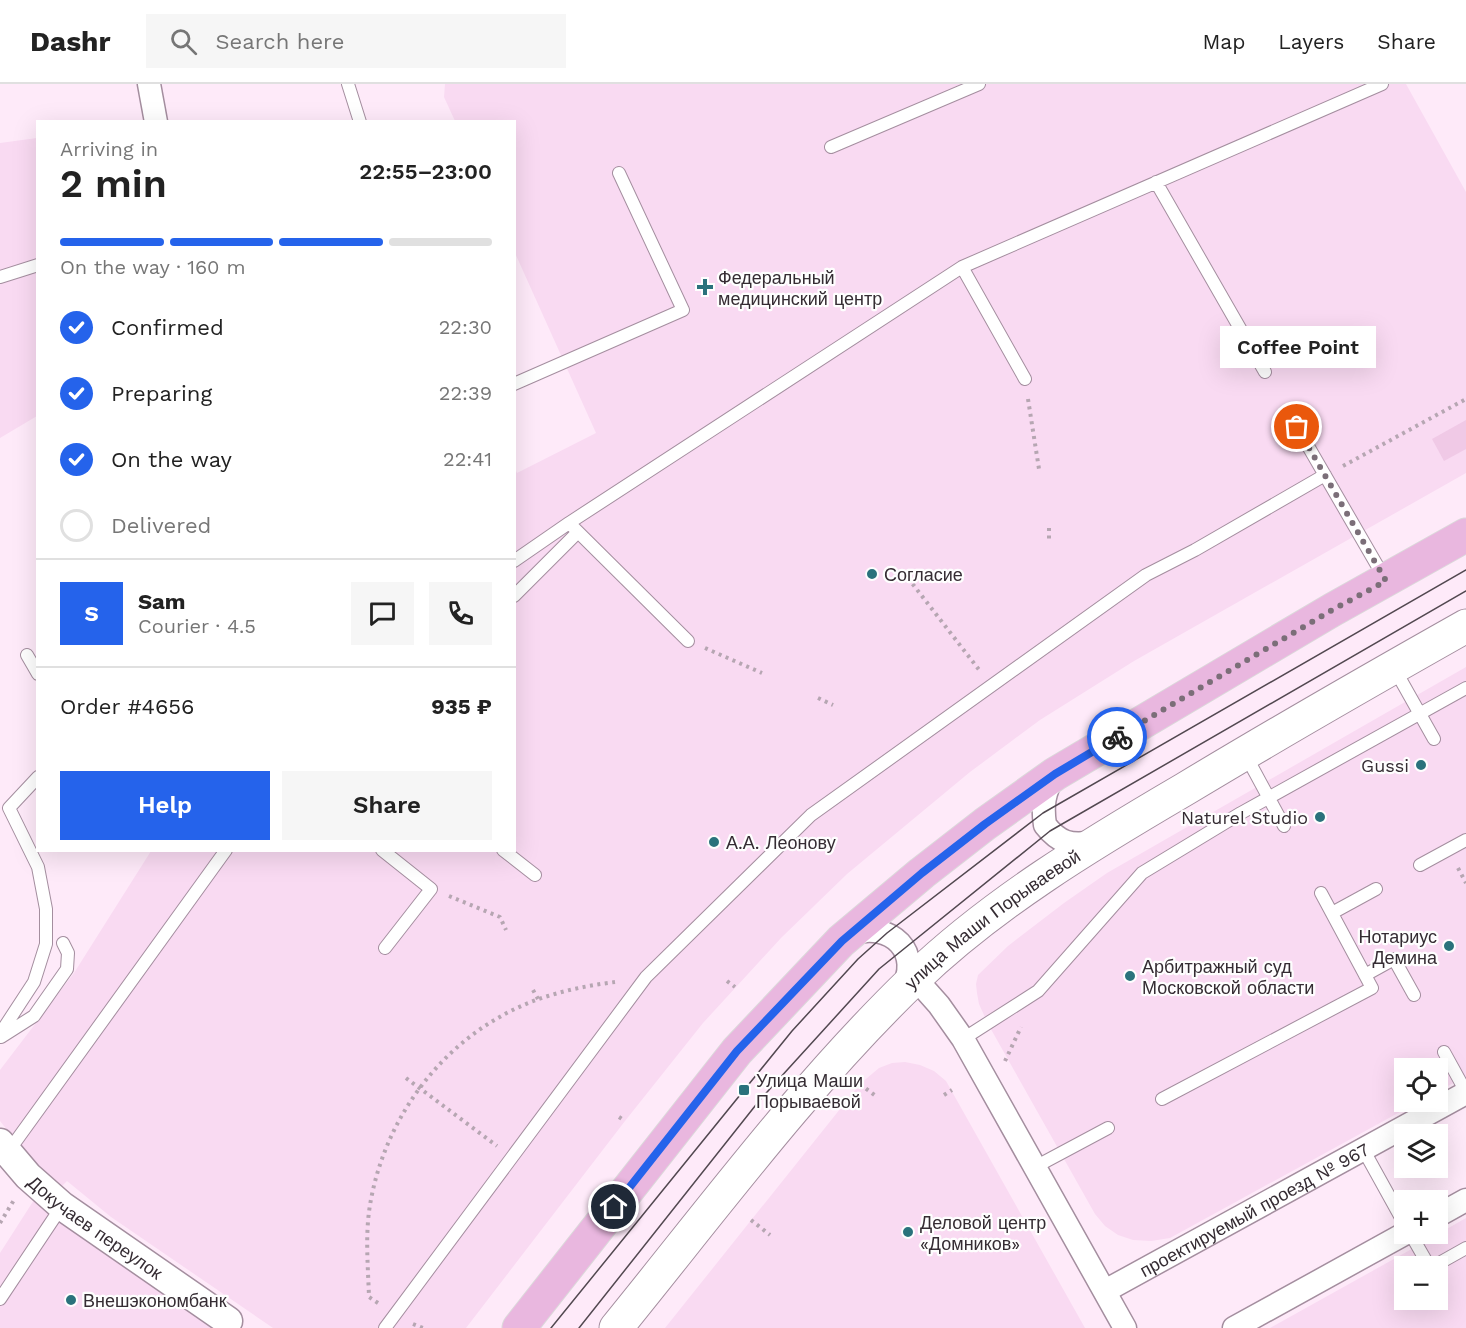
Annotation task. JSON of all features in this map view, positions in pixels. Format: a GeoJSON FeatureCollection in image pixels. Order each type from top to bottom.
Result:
{"type":"FeatureCollection","features":[{"type":"Feature","properties":{"kind":"main road"},"geometry":{"type":"LineString","coordinates":[[519,1328],[737,1051],[842,941],[922,873],[1055,774],[1332,610],[1466,534]]}},
{"type":"Feature","properties":{"kind":"main road","name":"улица Маши Порываевой"},"geometry":{"type":"LineString","coordinates":[[616,1328],[815,1082],[907,987],[985,919],[1096,841],[1466,626]]}},
{"type":"Feature","properties":{"kind":"street"},"geometry":{"type":"LineString","coordinates":[[149,84],[156,120]]}},
{"type":"Feature","properties":{"kind":"street"},"geometry":{"type":"LineString","coordinates":[[1055,774],[1045,791],[1043,803],[1045,825],[1064,843],[1096,841]]}},
{"type":"Feature","properties":{"kind":"street"},"geometry":{"type":"LineString","coordinates":[[842,941],[851,934],[863,930],[875,930],[887,933],[904,949],[909,973],[907,987],[939,1005],[963,1039],[1125,1328]]}},
{"type":"Feature","properties":{"kind":"street","name":"проектируемый проезд № 967"},"geometry":{"type":"LineString","coordinates":[[1105,1291],[1466,1093]]}},
{"type":"Feature","properties":{"kind":"street","name":"Докучаев переулок"},"geometry":{"type":"LineString","coordinates":[[4,1148],[28,1176],[62,1206],[228,1321]]}},
{"type":"Feature","properties":{"kind":"street"},"geometry":{"type":"LineString","coordinates":[[1448,1210],[1466,1200]]}},
{"type":"Feature","properties":{"kind":"street"},"geometry":{"type":"LineString","coordinates":[[1234,1328],[1394,1241]]}},
{"type":"Feature","properties":{"kind":"lane"},"geometry":{"type":"LineString","coordinates":[[348,84],[359,120]]}},
{"type":"Feature","properties":{"kind":"lane"},"geometry":{"type":"LineString","coordinates":[[831,147],[979,84]]}},
{"type":"Feature","properties":{"kind":"lane"},"geometry":{"type":"LineString","coordinates":[[516,560],[574,527],[962,267],[1382,84]]}},
{"type":"Feature","properties":{"kind":"lane"},"geometry":{"type":"LineString","coordinates":[[516,383],[682,310],[619,173]]}},
{"type":"Feature","properties":{"kind":"lane"},"geometry":{"type":"LineString","coordinates":[[1156,182],[1265,372]]}},
{"type":"Feature","properties":{"kind":"lane"},"geometry":{"type":"LineString","coordinates":[[0,277],[36,266]]}},
{"type":"Feature","properties":{"kind":"lane"},"geometry":{"type":"LineString","coordinates":[[962,267],[1025,379]]}},
{"type":"Feature","properties":{"kind":"lane"},"geometry":{"type":"LineString","coordinates":[[1297,427],[1386,581]]}},
{"type":"Feature","properties":{"kind":"lane"},"geometry":{"type":"LineString","coordinates":[[385,1328],[646,977],[811,815],[1146,575],[1195,550],[1325,476]]}},
{"type":"Feature","properties":{"kind":"lane"},"geometry":{"type":"LineString","coordinates":[[516,594],[574,527]]}},
{"type":"Feature","properties":{"kind":"lane"},"geometry":{"type":"LineString","coordinates":[[574,527],[688,641]]}},
{"type":"Feature","properties":{"kind":"lane"},"geometry":{"type":"LineString","coordinates":[[27,655],[36,671]]}},
{"type":"Feature","properties":{"kind":"lane"},"geometry":{"type":"LineString","coordinates":[[1394,667],[1434,739]]}},
{"type":"Feature","properties":{"kind":"lane"},"geometry":{"type":"LineString","coordinates":[[963,1039],[1038,991],[1142,873],[1269,798],[1466,687]]}},
{"type":"Feature","properties":{"kind":"lane"},"geometry":{"type":"LineString","coordinates":[[1245,753],[1284,826]]}},
{"type":"Feature","properties":{"kind":"lane"},"geometry":{"type":"LineString","coordinates":[[0,1036],[34,982],[46,944],[46,909],[38,867],[9,808],[36,779]]}},
{"type":"Feature","properties":{"kind":"lane"},"geometry":{"type":"LineString","coordinates":[[1420,865],[1466,840]]}},
{"type":"Feature","properties":{"kind":"lane"},"geometry":{"type":"LineString","coordinates":[[4,1148],[225,852]]}},
{"type":"Feature","properties":{"kind":"lane"},"geometry":{"type":"LineString","coordinates":[[385,852],[431,889],[385,948]]}},
{"type":"Feature","properties":{"kind":"lane"},"geometry":{"type":"LineString","coordinates":[[506,852],[535,875]]}},
{"type":"Feature","properties":{"kind":"lane"},"geometry":{"type":"LineString","coordinates":[[1332,913],[1376,889]]}},
{"type":"Feature","properties":{"kind":"lane"},"geometry":{"type":"LineString","coordinates":[[1162,1099],[1372,988],[1322,893]]}},
{"type":"Feature","properties":{"kind":"lane"},"geometry":{"type":"LineString","coordinates":[[0,1036],[34,1016],[68,969],[68,953],[63,943]]}},
{"type":"Feature","properties":{"kind":"lane"},"geometry":{"type":"LineString","coordinates":[[1365,975],[1394,959],[1414,995]]}},
{"type":"Feature","properties":{"kind":"lane"},"geometry":{"type":"LineString","coordinates":[[1444,1052],[1466,1093]]}},
{"type":"Feature","properties":{"kind":"lane"},"geometry":{"type":"LineString","coordinates":[[1035,1167],[1108,1128]]}},
{"type":"Feature","properties":{"kind":"lane"},"geometry":{"type":"LineString","coordinates":[[1363,1149],[1394,1205]]}},
{"type":"Feature","properties":{"kind":"lane"},"geometry":{"type":"LineString","coordinates":[[0,1299],[62,1206]]}},
{"type":"Feature","properties":{"kind":"lane"},"geometry":{"type":"LineString","coordinates":[[1448,1258],[1466,1248]]}},
{"type":"Feature","properties":{"kind":"path"},"geometry":{"type":"LineString","coordinates":[[1025,379],[1040,469]]}},
{"type":"Feature","properties":{"kind":"path"},"geometry":{"type":"LineString","coordinates":[[1325,476],[1466,399]]}},
{"type":"Feature","properties":{"kind":"path"},"geometry":{"type":"LineString","coordinates":[[1049,528],[1049,540]]}},
{"type":"Feature","properties":{"kind":"path"},"geometry":{"type":"LineString","coordinates":[[908,578],[992,686]]}},
{"type":"Feature","properties":{"kind":"path"},"geometry":{"type":"LineString","coordinates":[[688,641],[762,673]]}},
{"type":"Feature","properties":{"kind":"path"},"geometry":{"type":"LineString","coordinates":[[818,698],[833,705]]}},
{"type":"Feature","properties":{"kind":"path"},"geometry":{"type":"LineString","coordinates":[[431,889],[500,917],[506,930]]}},
{"type":"Feature","properties":{"kind":"path"},"geometry":{"type":"LineString","coordinates":[[394,1316],[369,1297],[367,1238],[370,1207],[376,1175],[386,1145],[400,1117],[419,1088],[438,1065],[462,1043],[488,1024],[516,1008],[576,988],[646,977]]}},
{"type":"Feature","properties":{"kind":"path"},"geometry":{"type":"LineString","coordinates":[[728,981],[735,987]]}},
{"type":"Feature","properties":{"kind":"path"},"geometry":{"type":"LineString","coordinates":[[533,990],[538,999]]}},
{"type":"Feature","properties":{"kind":"path"},"geometry":{"type":"LineString","coordinates":[[406,1078],[512,1157]]}},
{"type":"Feature","properties":{"kind":"path"},"geometry":{"type":"LineString","coordinates":[[860,1084],[877,1097]]}},
{"type":"Feature","properties":{"kind":"path"},"geometry":{"type":"LineString","coordinates":[[944,1095],[952,1090]]}},
{"type":"Feature","properties":{"kind":"path"},"geometry":{"type":"LineString","coordinates":[[619,1117],[625,1121]]}},
{"type":"Feature","properties":{"kind":"path"},"geometry":{"type":"LineString","coordinates":[[751,1220],[770,1235]]}},
{"type":"Feature","properties":{"kind":"shaded area"},"geometry":{"type":"Polygon","coordinates":[[[445,84],[1406,84],[1466,192],[1466,473],[1134,661],[1040,720],[970,772],[847,874],[781,938],[703,1023],[466,1328],[273,1328],[111,1217],[67,1181],[60,1188],[27,1155],[0,1121],[0,1070],[74,973],[150,852],[516,852],[516,471],[517,473],[596,433],[516,255],[516,120],[455,120],[444,97],[445,84]]]}},
{"type":"Feature","properties":{"kind":"shaded area"},"geometry":{"type":"Polygon","coordinates":[[[36,138],[36,417],[0,438],[0,143],[36,138]]]}},
{"type":"Feature","properties":{"kind":"shaded area"},"geometry":{"type":"Polygon","coordinates":[[[1466,420],[1466,449],[1444,461],[1432,439],[1466,420]]]}},
{"type":"Feature","properties":{"kind":"shaded area"},"geometry":{"type":"Polygon","coordinates":[[[1466,667],[1466,1076],[1448,1086],[1448,1058],[1394,1058],[1394,1112],[1400,1112],[1170,1238],[1151,1241],[1133,1240],[1118,1235],[1105,1226],[1095,1214],[988,1024],[979,1004],[976,984],[978,975],[1008,946],[1107,873],[1466,667]]]}},
{"type":"Feature","properties":{"kind":"shaded area","name":"Деловой центр «Домников»"},"geometry":{"type":"Polygon","coordinates":[[[905,1062],[934,1071],[946,1081],[1085,1328],[665,1328],[860,1084],[879,1068],[892,1063],[905,1062]]]}},
{"type":"Feature","properties":{"kind":"shaded area"},"geometry":{"type":"Polygon","coordinates":[[[34,1200],[220,1328],[0,1328],[0,1253],[34,1200]]]}},
{"type":"Feature","properties":{"kind":"shaded area"},"geometry":{"type":"Polygon","coordinates":[[[1466,1218],[1466,1328],[1270,1328],[1394,1259],[1394,1310],[1448,1310],[1448,1256],[1399,1256],[1420,1244],[1448,1244],[1448,1228],[1466,1218]]]}},
{"type":"Feature","properties":{"kind":"tram line"},"geometry":{"type":"LineString","coordinates":[[551,1328],[792,1031],[858,959],[887,933],[1043,813],[1466,570]]}},
{"type":"Feature","properties":{"kind":"tram line"},"geometry":{"type":"LineString","coordinates":[[579,1328],[759,1101],[879,969],[1050,831],[1466,591]]}},
{"type":"Feature","properties":{"kind":"way so far"},"geometry":{"type":"LineString","coordinates":[[1117,737],[1332,610],[1386,581],[1297,427]]}},
{"type":"Feature","properties":{"kind":"place","name":"Федеральный медицинский центр"},"geometry":{"type":"Point","coordinates":[705,287]}},
{"type":"Feature","properties":{"kind":"place","name":"Coffee Point"},"geometry":{"type":"Point","coordinates":[1297,427]}},
{"type":"Feature","properties":{"kind":"place","name":"Согласие"},"geometry":{"type":"Point","coordinates":[872,574]}},
{"type":"Feature","properties":{"kind":"place","name":"Gussi"},"geometry":{"type":"Point","coordinates":[1421,765]}},
{"type":"Feature","properties":{"kind":"place","name":"Naturel Studio"},"geometry":{"type":"Point","coordinates":[1320,817]}},
{"type":"Feature","properties":{"kind":"place","name":"А.А. Леонову"},"geometry":{"type":"Point","coordinates":[714,842]}},
{"type":"Feature","properties":{"kind":"place","name":"Нотариус Демина"},"geometry":{"type":"Point","coordinates":[1449,946]}},
{"type":"Feature","properties":{"kind":"place","name":"Арбитражный суд Московской области"},"geometry":{"type":"Point","coordinates":[1130,976]}},
{"type":"Feature","properties":{"kind":"place","name":"Улица Маши Порываевой"},"geometry":{"type":"Point","coordinates":[744,1090]}},
{"type":"Feature","properties":{"kind":"place","name":"Деловой центр «Домников»"},"geometry":{"type":"Point","coordinates":[908,1232]}},
{"type":"Feature","properties":{"kind":"place","name":"Внешэкономбанк"},"geometry":{"type":"Point","coordinates":[71,1300]}},
{"type":"Feature","properties":{"kind":"route"},"geometry":{"type":"LineString","coordinates":[[614,1207],[737,1051],[842,941],[922,873],[985,824],[1055,774],[1117,737]]}}]}
